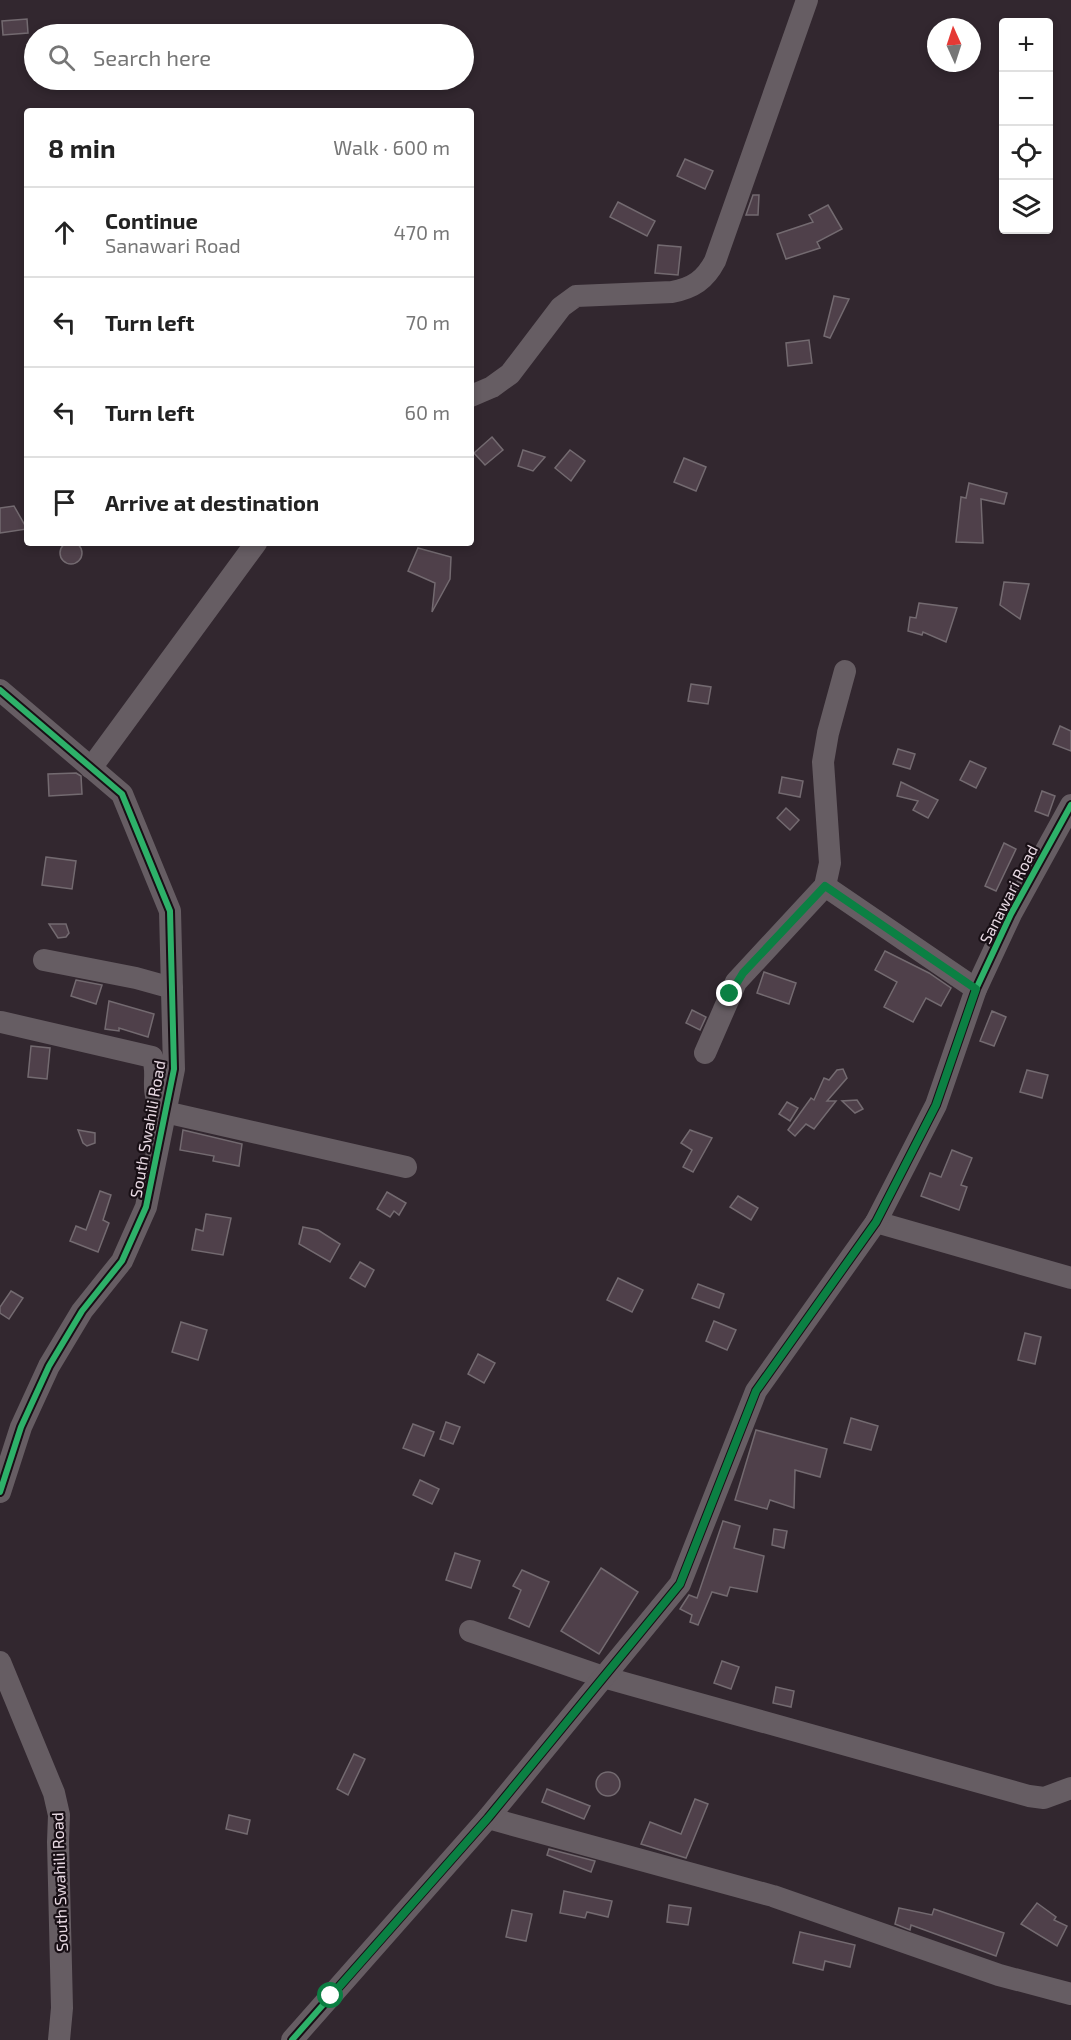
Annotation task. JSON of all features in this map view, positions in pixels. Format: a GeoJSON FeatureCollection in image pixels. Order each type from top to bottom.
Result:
{"type":"FeatureCollection","features":[{"type":"Feature","properties":{"kind":"street"},"geometry":{"type":"LineString","coordinates":[[474,395],[492,387],[510,374],[561,307],[576,296],[672,292],[684,290],[705,278],[715,261],[807,0]]}},
{"type":"Feature","properties":{"kind":"street"},"geometry":{"type":"LineString","coordinates":[[92,768],[254,546]]}},
{"type":"Feature","properties":{"kind":"street"},"geometry":{"type":"LineString","coordinates":[[705,1053],[736,982],[825,886],[830,863],[823,762],[828,733],[845,671]]}},
{"type":"Feature","properties":{"kind":"street","name":"South Swahili Road"},"geometry":{"type":"LineString","coordinates":[[0,690],[122,794],[170,911],[174,1069],[146,1207],[122,1260],[82,1311],[49,1366],[21,1428],[0,1492]]}},
{"type":"Feature","properties":{"kind":"street","name":"Sanawari Road"},"geometry":{"type":"LineString","coordinates":[[291,2040],[488,1818],[680,1584],[756,1391],[876,1222],[936,1105],[976,989],[1011,915],[1071,805]]}},
{"type":"Feature","properties":{"kind":"street"},"geometry":{"type":"LineString","coordinates":[[825,886],[976,989]]}},
{"type":"Feature","properties":{"kind":"street"},"geometry":{"type":"LineString","coordinates":[[44,960],[136,978],[172,988]]}},
{"type":"Feature","properties":{"kind":"street"},"geometry":{"type":"LineString","coordinates":[[1,1022],[152,1058],[155,1063],[155,1097],[166,1109],[406,1167]]}},
{"type":"Feature","properties":{"kind":"street"},"geometry":{"type":"LineString","coordinates":[[876,1222],[1071,1278]]}},
{"type":"Feature","properties":{"kind":"street"},"geometry":{"type":"LineString","coordinates":[[470,1631],[603,1677],[1029,1796],[1044,1798],[1071,1788]]}},
{"type":"Feature","properties":{"kind":"street","name":"South Swahili Road"},"geometry":{"type":"LineString","coordinates":[[0,1662],[54,1793],[59,1815],[62,2008],[59,2040]]}},
{"type":"Feature","properties":{"kind":"street"},"geometry":{"type":"LineString","coordinates":[[488,1818],[773,1896],[999,1975],[1071,1994]]}},
{"type":"Feature","properties":{"kind":"building"},"geometry":{"type":"Polygon","coordinates":[[[27,19],[27,24],[24,24],[24,33],[3,35],[2,21],[27,19]]]}},
{"type":"Feature","properties":{"kind":"building"},"geometry":{"type":"Polygon","coordinates":[[[685,159],[713,171],[705,189],[677,176],[685,159]]]}},
{"type":"Feature","properties":{"kind":"building"},"geometry":{"type":"Polygon","coordinates":[[[753,195],[759,195],[758,215],[746,215],[753,195]]]}},
{"type":"Feature","properties":{"kind":"building"},"geometry":{"type":"Polygon","coordinates":[[[618,202],[655,221],[647,236],[610,217],[618,202]]]}},
{"type":"Feature","properties":{"kind":"building"},"geometry":{"type":"Polygon","coordinates":[[[828,205],[842,229],[817,242],[820,248],[786,259],[777,234],[813,222],[809,215],[828,205]]]}},
{"type":"Feature","properties":{"kind":"building"},"geometry":{"type":"Polygon","coordinates":[[[658,245],[681,247],[678,275],[655,273],[658,245]]]}},
{"type":"Feature","properties":{"kind":"building"},"geometry":{"type":"Polygon","coordinates":[[[834,296],[849,299],[830,338],[824,336],[834,296]]]}},
{"type":"Feature","properties":{"kind":"building"},"geometry":{"type":"Polygon","coordinates":[[[809,340],[812,363],[788,366],[786,343],[809,340]]]}},
{"type":"Feature","properties":{"kind":"building"},"geometry":{"type":"Polygon","coordinates":[[[492,437],[503,450],[485,465],[474,453],[492,437]]]}},
{"type":"Feature","properties":{"kind":"building"},"geometry":{"type":"Polygon","coordinates":[[[523,450],[545,457],[533,471],[518,466],[523,450]]]}},
{"type":"Feature","properties":{"kind":"building"},"geometry":{"type":"Polygon","coordinates":[[[570,450],[585,461],[571,481],[555,468],[570,450]]]}},
{"type":"Feature","properties":{"kind":"building"},"geometry":{"type":"Polygon","coordinates":[[[684,458],[706,467],[696,491],[674,482],[684,458]]]}},
{"type":"Feature","properties":{"kind":"building"},"geometry":{"type":"Polygon","coordinates":[[[969,483],[1007,493],[1004,504],[981,499],[983,543],[956,542],[961,497],[966,498],[969,483]]]}},
{"type":"Feature","properties":{"kind":"building"},"geometry":{"type":"Polygon","coordinates":[[[14,506],[24,524],[24,529],[0,533],[0,508],[14,506]]]}},
{"type":"Feature","properties":{"kind":"building"},"geometry":{"type":"Polygon","coordinates":[[[62,546],[80,546],[79,561],[71,564],[63,561],[60,553],[62,546]]]}},
{"type":"Feature","properties":{"kind":"building"},"geometry":{"type":"Polygon","coordinates":[[[418,548],[451,557],[450,579],[432,612],[435,583],[408,571],[418,548]]]}},
{"type":"Feature","properties":{"kind":"building"},"geometry":{"type":"Polygon","coordinates":[[[1004,582],[1029,584],[1020,619],[1000,605],[1004,582]]]}},
{"type":"Feature","properties":{"kind":"building"},"geometry":{"type":"Polygon","coordinates":[[[919,603],[957,608],[946,642],[923,632],[922,635],[908,631],[910,617],[916,618],[919,603]]]}},
{"type":"Feature","properties":{"kind":"building"},"geometry":{"type":"Polygon","coordinates":[[[691,684],[711,687],[708,704],[688,701],[691,684]]]}},
{"type":"Feature","properties":{"kind":"building"},"geometry":{"type":"Polygon","coordinates":[[[1060,726],[1071,731],[1071,751],[1053,744],[1060,726]]]}},
{"type":"Feature","properties":{"kind":"building"},"geometry":{"type":"Polygon","coordinates":[[[898,749],[915,754],[910,769],[893,764],[898,749]]]}},
{"type":"Feature","properties":{"kind":"building"},"geometry":{"type":"Polygon","coordinates":[[[970,761],[986,768],[976,788],[960,780],[970,761]]]}},
{"type":"Feature","properties":{"kind":"building"},"geometry":{"type":"Polygon","coordinates":[[[76,773],[81,776],[82,794],[49,796],[48,774],[76,773]]]}},
{"type":"Feature","properties":{"kind":"building"},"geometry":{"type":"Polygon","coordinates":[[[782,777],[803,781],[800,797],[779,793],[782,777]]]}},
{"type":"Feature","properties":{"kind":"building"},"geometry":{"type":"Polygon","coordinates":[[[901,782],[938,800],[928,818],[913,810],[918,801],[897,796],[901,782]]]}},
{"type":"Feature","properties":{"kind":"building"},"geometry":{"type":"Polygon","coordinates":[[[1042,791],[1055,796],[1048,816],[1035,811],[1042,791]]]}},
{"type":"Feature","properties":{"kind":"building"},"geometry":{"type":"Polygon","coordinates":[[[786,808],[799,820],[790,830],[777,818],[786,808]]]}},
{"type":"Feature","properties":{"kind":"building"},"geometry":{"type":"Polygon","coordinates":[[[1004,843],[1016,849],[996,891],[985,886],[1004,843]]]}},
{"type":"Feature","properties":{"kind":"building"},"geometry":{"type":"Polygon","coordinates":[[[46,857],[76,861],[72,889],[42,885],[46,857]]]}},
{"type":"Feature","properties":{"kind":"building"},"geometry":{"type":"Polygon","coordinates":[[[49,924],[66,924],[69,933],[66,937],[58,938],[49,924]]]}},
{"type":"Feature","properties":{"kind":"building"},"geometry":{"type":"Polygon","coordinates":[[[885,951],[929,973],[951,988],[941,1006],[926,998],[913,1022],[884,1007],[897,982],[875,970],[885,951]]]}},
{"type":"Feature","properties":{"kind":"building"},"geometry":{"type":"Polygon","coordinates":[[[764,972],[796,983],[789,1004],[757,993],[764,972]]]}},
{"type":"Feature","properties":{"kind":"building"},"geometry":{"type":"Polygon","coordinates":[[[76,980],[102,985],[96,1004],[71,996],[76,980]]]}},
{"type":"Feature","properties":{"kind":"building"},"geometry":{"type":"Polygon","coordinates":[[[109,1001],[154,1014],[148,1037],[119,1028],[119,1031],[105,1029],[109,1001]]]}},
{"type":"Feature","properties":{"kind":"building"},"geometry":{"type":"Polygon","coordinates":[[[692,1010],[706,1017],[700,1030],[686,1023],[692,1010]]]}},
{"type":"Feature","properties":{"kind":"building"},"geometry":{"type":"Polygon","coordinates":[[[992,1011],[1006,1017],[994,1046],[980,1041],[992,1011]]]}},
{"type":"Feature","properties":{"kind":"building"},"geometry":{"type":"Polygon","coordinates":[[[31,1046],[50,1048],[47,1079],[28,1077],[31,1046]]]}},
{"type":"Feature","properties":{"kind":"building"},"geometry":{"type":"Polygon","coordinates":[[[843,1069],[847,1078],[827,1101],[836,1101],[814,1129],[806,1124],[795,1136],[788,1130],[811,1098],[814,1100],[824,1078],[829,1080],[837,1070],[843,1069]]]}},
{"type":"Feature","properties":{"kind":"building"},"geometry":{"type":"Polygon","coordinates":[[[1027,1070],[1048,1075],[1042,1098],[1020,1092],[1027,1070]]]}},
{"type":"Feature","properties":{"kind":"building"},"geometry":{"type":"Polygon","coordinates":[[[857,1100],[863,1109],[855,1113],[842,1101],[857,1100]]]}},
{"type":"Feature","properties":{"kind":"building"},"geometry":{"type":"Polygon","coordinates":[[[787,1102],[798,1108],[790,1121],[779,1114],[787,1102]]]}},
{"type":"Feature","properties":{"kind":"building"},"geometry":{"type":"Polygon","coordinates":[[[78,1130],[95,1133],[95,1143],[87,1146],[83,1143],[78,1130]]]}},
{"type":"Feature","properties":{"kind":"building"},"geometry":{"type":"Polygon","coordinates":[[[183,1130],[242,1144],[239,1166],[213,1161],[214,1156],[180,1150],[183,1130]]]}},
{"type":"Feature","properties":{"kind":"building"},"geometry":{"type":"Polygon","coordinates":[[[690,1130],[712,1138],[693,1172],[683,1167],[692,1150],[681,1143],[690,1130]]]}},
{"type":"Feature","properties":{"kind":"building"},"geometry":{"type":"Polygon","coordinates":[[[952,1150],[972,1158],[961,1185],[967,1187],[959,1210],[921,1196],[930,1173],[941,1177],[952,1150]]]}},
{"type":"Feature","properties":{"kind":"building"},"geometry":{"type":"Polygon","coordinates":[[[100,1191],[111,1195],[103,1220],[109,1223],[98,1252],[70,1241],[76,1226],[86,1230],[100,1191]]]}},
{"type":"Feature","properties":{"kind":"building"},"geometry":{"type":"Polygon","coordinates":[[[387,1192],[406,1203],[399,1215],[394,1211],[390,1217],[377,1209],[387,1192]]]}},
{"type":"Feature","properties":{"kind":"building"},"geometry":{"type":"Polygon","coordinates":[[[738,1196],[758,1208],[751,1220],[730,1207],[738,1196]]]}},
{"type":"Feature","properties":{"kind":"building"},"geometry":{"type":"Polygon","coordinates":[[[206,1214],[231,1218],[223,1255],[192,1250],[196,1229],[203,1231],[206,1214]]]}},
{"type":"Feature","properties":{"kind":"building"},"geometry":{"type":"Polygon","coordinates":[[[303,1227],[318,1230],[340,1244],[330,1262],[299,1244],[303,1227]]]}},
{"type":"Feature","properties":{"kind":"building"},"geometry":{"type":"Polygon","coordinates":[[[360,1262],[374,1270],[365,1287],[350,1278],[360,1262]]]}},
{"type":"Feature","properties":{"kind":"building"},"geometry":{"type":"Polygon","coordinates":[[[618,1278],[643,1290],[632,1312],[607,1300],[618,1278]]]}},
{"type":"Feature","properties":{"kind":"building"},"geometry":{"type":"Polygon","coordinates":[[[698,1284],[724,1294],[719,1308],[692,1298],[698,1284]]]}},
{"type":"Feature","properties":{"kind":"building"},"geometry":{"type":"Polygon","coordinates":[[[11,1291],[23,1298],[9,1319],[0,1313],[0,1307],[11,1291]]]}},
{"type":"Feature","properties":{"kind":"building"},"geometry":{"type":"Polygon","coordinates":[[[714,1321],[736,1330],[727,1350],[706,1341],[714,1321]]]}},
{"type":"Feature","properties":{"kind":"building"},"geometry":{"type":"Polygon","coordinates":[[[181,1322],[207,1330],[198,1360],[172,1352],[181,1322]]]}},
{"type":"Feature","properties":{"kind":"building"},"geometry":{"type":"Polygon","coordinates":[[[1025,1333],[1041,1337],[1035,1364],[1018,1360],[1025,1333]]]}},
{"type":"Feature","properties":{"kind":"building"},"geometry":{"type":"Polygon","coordinates":[[[478,1354],[495,1363],[484,1383],[468,1374],[478,1354]]]}},
{"type":"Feature","properties":{"kind":"building"},"geometry":{"type":"Polygon","coordinates":[[[851,1418],[878,1426],[871,1450],[844,1443],[851,1418]]]}},
{"type":"Feature","properties":{"kind":"building"},"geometry":{"type":"Polygon","coordinates":[[[446,1422],[460,1427],[453,1444],[440,1439],[446,1422]]]}},
{"type":"Feature","properties":{"kind":"building"},"geometry":{"type":"Polygon","coordinates":[[[413,1424],[434,1432],[424,1456],[403,1448],[413,1424]]]}},
{"type":"Feature","properties":{"kind":"building"},"geometry":{"type":"Polygon","coordinates":[[[756,1430],[827,1449],[820,1477],[795,1470],[794,1508],[770,1500],[767,1509],[735,1500],[756,1430]]]}},
{"type":"Feature","properties":{"kind":"building"},"geometry":{"type":"Polygon","coordinates":[[[420,1480],[439,1489],[432,1504],[413,1495],[420,1480]]]}},
{"type":"Feature","properties":{"kind":"building"},"geometry":{"type":"Polygon","coordinates":[[[723,1521],[740,1526],[734,1548],[764,1556],[757,1592],[730,1587],[727,1596],[712,1592],[698,1625],[690,1622],[692,1615],[680,1609],[689,1595],[697,1598],[723,1521]]]}},
{"type":"Feature","properties":{"kind":"building"},"geometry":{"type":"Polygon","coordinates":[[[774,1529],[787,1531],[784,1548],[772,1545],[774,1529]]]}},
{"type":"Feature","properties":{"kind":"building"},"geometry":{"type":"Polygon","coordinates":[[[455,1553],[480,1561],[471,1588],[446,1580],[455,1553]]]}},
{"type":"Feature","properties":{"kind":"building"},"geometry":{"type":"Polygon","coordinates":[[[601,1568],[638,1592],[599,1654],[561,1631],[601,1568]]]}},
{"type":"Feature","properties":{"kind":"building"},"geometry":{"type":"Polygon","coordinates":[[[522,1570],[549,1582],[529,1627],[509,1618],[521,1590],[513,1586],[522,1570]]]}},
{"type":"Feature","properties":{"kind":"building"},"geometry":{"type":"Polygon","coordinates":[[[722,1661],[739,1667],[731,1689],[714,1683],[722,1661]]]}},
{"type":"Feature","properties":{"kind":"building"},"geometry":{"type":"Polygon","coordinates":[[[776,1687],[794,1691],[791,1707],[773,1703],[776,1687]]]}},
{"type":"Feature","properties":{"kind":"building"},"geometry":{"type":"Polygon","coordinates":[[[354,1754],[365,1759],[348,1795],[337,1789],[354,1754]]]}},
{"type":"Feature","properties":{"kind":"building"},"geometry":{"type":"Polygon","coordinates":[[[608,1772],[613,1773],[619,1779],[619,1789],[613,1795],[608,1796],[603,1795],[597,1789],[596,1784],[597,1779],[603,1773],[608,1772]]]}},
{"type":"Feature","properties":{"kind":"building"},"geometry":{"type":"Polygon","coordinates":[[[547,1789],[590,1806],[584,1819],[542,1802],[547,1789]]]}},
{"type":"Feature","properties":{"kind":"building"},"geometry":{"type":"Polygon","coordinates":[[[695,1799],[708,1804],[686,1858],[641,1844],[650,1822],[681,1834],[695,1799]]]}},
{"type":"Feature","properties":{"kind":"building"},"geometry":{"type":"Polygon","coordinates":[[[229,1815],[250,1820],[247,1834],[226,1829],[229,1815]]]}},
{"type":"Feature","properties":{"kind":"building"},"geometry":{"type":"Polygon","coordinates":[[[549,1849],[595,1861],[591,1872],[547,1855],[549,1849]]]}},
{"type":"Feature","properties":{"kind":"building"},"geometry":{"type":"Polygon","coordinates":[[[564,1891],[612,1901],[608,1917],[587,1912],[585,1918],[560,1913],[564,1891]]]}},
{"type":"Feature","properties":{"kind":"building"},"geometry":{"type":"Polygon","coordinates":[[[1037,1903],[1056,1917],[1054,1920],[1067,1926],[1057,1946],[1021,1924],[1037,1903]]]}},
{"type":"Feature","properties":{"kind":"building"},"geometry":{"type":"Polygon","coordinates":[[[669,1905],[691,1908],[688,1925],[667,1922],[669,1905]]]}},
{"type":"Feature","properties":{"kind":"building"},"geometry":{"type":"Polygon","coordinates":[[[899,1908],[932,1915],[934,1909],[1004,1933],[996,1956],[911,1925],[910,1930],[895,1924],[899,1908]]]}},
{"type":"Feature","properties":{"kind":"building"},"geometry":{"type":"Polygon","coordinates":[[[512,1910],[532,1914],[526,1941],[506,1937],[512,1910]]]}},
{"type":"Feature","properties":{"kind":"building"},"geometry":{"type":"Polygon","coordinates":[[[800,1932],[855,1945],[850,1967],[825,1961],[823,1970],[793,1963],[800,1932]]]}},
{"type":"Feature","properties":{"kind":"cycle path"},"geometry":{"type":"LineString","coordinates":[[0,690],[122,794],[170,911],[174,1069],[146,1207],[122,1261],[82,1311],[49,1366],[21,1427],[0,1492]]}},
{"type":"Feature","properties":{"kind":"cycle path"},"geometry":{"type":"LineString","coordinates":[[292,2040],[488,1818],[680,1584],[756,1391],[876,1222],[936,1105],[976,989],[1011,914],[1071,805]]}},
{"type":"Feature","properties":{"kind":"route"},"geometry":{"type":"LineString","coordinates":[[331,1996],[488,1818],[680,1584],[756,1391],[876,1222],[936,1105],[976,989],[825,886],[743,973],[730,994]]}}]}
